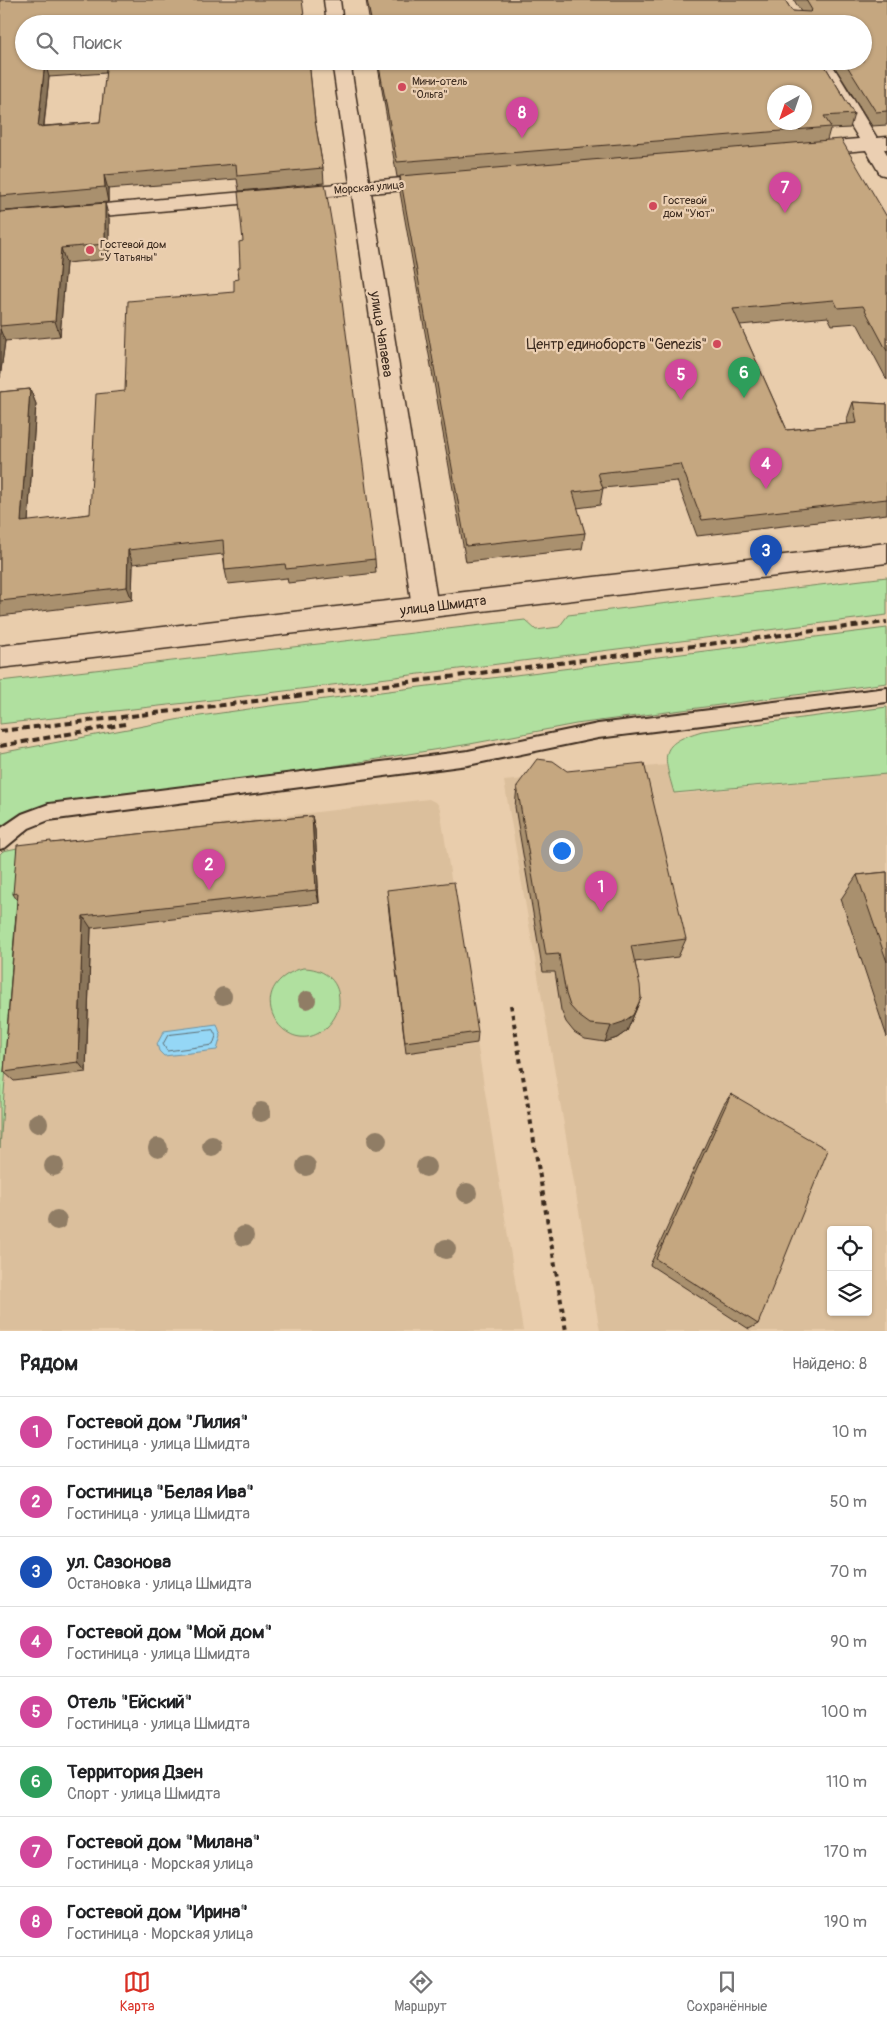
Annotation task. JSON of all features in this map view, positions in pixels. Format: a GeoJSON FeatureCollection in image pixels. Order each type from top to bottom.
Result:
{"type":"FeatureCollection","features":[{"type":"Feature","properties":{"kind":"street"},"geometry":{"type":"LineString","coordinates":[[332,0],[334,15]]}},
{"type":"Feature","properties":{"kind":"street","name":"улица Чапаева"},"geometry":{"type":"LineString","coordinates":[[342,70],[425,607]]}},
{"type":"Feature","properties":{"kind":"street"},"geometry":{"type":"LineString","coordinates":[[828,70],[879,143],[887,170]]}},
{"type":"Feature","properties":{"kind":"street"},"geometry":{"type":"LineString","coordinates":[[786,151],[879,143]]}},
{"type":"Feature","properties":{"kind":"street","name":"Морская улица"},"geometry":{"type":"LineString","coordinates":[[0,219],[451,180]]}},
{"type":"Feature","properties":{"kind":"street","name":"улица Шмидта"},"geometry":{"type":"LineString","coordinates":[[0,657],[887,552]]}},
{"type":"Feature","properties":{"kind":"lane"},"geometry":{"type":"LineString","coordinates":[[0,841],[17,826],[34,816],[49,812],[468,758],[598,731],[887,695]]}},
{"type":"Feature","properties":{"kind":"path"},"geometry":{"type":"LineString","coordinates":[[511,1005],[566,1331]]}},
{"type":"Feature","properties":{"kind":"shaded area"},"geometry":{"type":"Polygon","coordinates":[[[666,765],[674,793],[680,794],[887,774],[887,1331],[600,1331],[504,781],[666,765]]]}},
{"type":"Feature","properties":{"kind":"shaded area"},"geometry":{"type":"Polygon","coordinates":[[[429,799],[437,803],[440,809],[523,1331],[0,1331],[0,1148],[22,847],[429,799]]]}},
{"type":"Feature","properties":{"kind":"green space"},"geometry":{"type":"Polygon","coordinates":[[[887,577],[887,615],[221,699],[0,724],[0,681],[525,620],[536,630],[559,627],[568,615],[887,577]]]}},
{"type":"Feature","properties":{"kind":"green space"},"geometry":{"type":"Polygon","coordinates":[[[887,628],[887,683],[576,724],[470,744],[279,775],[62,802],[28,812],[0,834],[0,753],[186,718],[270,706],[887,628]]]}},
{"type":"Feature","properties":{"kind":"green space"},"geometry":{"type":"Polygon","coordinates":[[[887,707],[887,774],[674,793],[666,760],[667,752],[671,746],[688,736],[702,731],[887,707]]]}},
{"type":"Feature","properties":{"kind":"green space"},"geometry":{"type":"Polygon","coordinates":[[[22,847],[0,1148],[0,854],[3,851],[22,847]]]}},
{"type":"Feature","properties":{"kind":"green space"},"geometry":{"type":"Polygon","coordinates":[[[303,968],[317,970],[328,976],[336,986],[338,993],[339,1007],[336,1015],[327,1027],[311,1036],[297,1036],[284,1030],[274,1018],[270,1005],[273,990],[283,977],[303,968]]]}},
{"type":"Feature","properties":{"kind":"water"},"geometry":{"type":"Polygon","coordinates":[[[217,1024],[221,1036],[217,1050],[164,1056],[159,1051],[157,1044],[164,1031],[217,1024]]]}},
{"type":"Feature","properties":{"kind":"building"},"geometry":{"type":"Polygon","coordinates":[[[0,0],[302,0],[304,15],[15,15],[15,70],[44,70],[38,127],[100,122],[106,70],[310,70],[315,121],[323,168],[237,176],[236,164],[104,175],[105,187],[0,196],[0,0]]]}},
{"type":"Feature","properties":{"kind":"building"},"geometry":{"type":"Polygon","coordinates":[[[367,0],[785,0],[792,11],[810,12],[812,10],[806,0],[887,0],[887,111],[876,112],[850,70],[872,70],[872,15],[370,15],[367,0]]]}},
{"type":"Feature","properties":{"kind":"building"},"geometry":{"type":"Polygon","coordinates":[[[380,70],[827,70],[854,114],[824,116],[831,127],[812,129],[812,85],[767,85],[767,130],[794,130],[397,162],[380,70]]]}},
{"type":"Feature","properties":{"kind":"building"},"geometry":{"type":"Polygon","coordinates":[[[841,139],[887,217],[887,351],[863,306],[838,308],[834,300],[733,309],[787,430],[857,423],[853,402],[887,404],[887,499],[702,520],[681,464],[598,473],[603,489],[573,492],[585,533],[466,546],[400,176],[841,139]]]}},
{"type":"Feature","properties":{"kind":"building"},"geometry":{"type":"Polygon","coordinates":[[[325,184],[333,231],[375,559],[286,569],[285,564],[225,570],[223,540],[128,550],[127,587],[0,601],[0,392],[30,389],[21,522],[90,514],[96,394],[125,391],[128,301],[234,292],[234,280],[239,279],[239,242],[243,241],[238,192],[325,184]]]}},
{"type":"Feature","properties":{"kind":"building"},"geometry":{"type":"Polygon","coordinates":[[[105,203],[105,244],[61,248],[55,321],[0,326],[0,212],[105,203]]]}},
{"type":"Feature","properties":{"kind":"building"},"geometry":{"type":"Polygon","coordinates":[[[537,759],[553,761],[567,771],[644,763],[686,939],[631,946],[641,998],[633,1015],[623,1022],[611,1026],[590,1024],[579,1016],[570,1006],[566,994],[559,954],[546,955],[517,786],[537,759]]]}},
{"type":"Feature","properties":{"kind":"building"},"geometry":{"type":"Polygon","coordinates":[[[312,816],[316,890],[83,916],[78,1062],[4,1072],[18,893],[13,894],[17,845],[312,816]]]}},
{"type":"Feature","properties":{"kind":"building"},"geometry":{"type":"Polygon","coordinates":[[[887,872],[887,962],[857,875],[887,872]]]}},
{"type":"Feature","properties":{"kind":"building"},"geometry":{"type":"Polygon","coordinates":[[[454,882],[478,1032],[405,1042],[387,890],[454,882]]]}},
{"type":"Feature","properties":{"kind":"building"},"geometry":{"type":"Polygon","coordinates":[[[731,1094],[828,1150],[758,1324],[656,1259],[731,1094]]]}},
{"type":"Feature","properties":{"kind":"railway"},"geometry":{"type":"LineString","coordinates":[[0,731],[333,692],[887,622]]}},
{"type":"Feature","properties":{"kind":"railway"},"geometry":{"type":"LineString","coordinates":[[0,746],[125,724]]}},
{"type":"Feature","properties":{"kind":"place","name":"Мини-отель \"Ольга\""},"geometry":{"type":"Point","coordinates":[402,87]}},
{"type":"Feature","properties":{"kind":"place","name":"Гостевой дом \"Ирина\""},"geometry":{"type":"Point","coordinates":[522,138]}},
{"type":"Feature","properties":{"kind":"place","name":"Гостевой дом \"Уют\""},"geometry":{"type":"Point","coordinates":[653,206]}},
{"type":"Feature","properties":{"kind":"place","name":"Гостевой дом \"Милана\""},"geometry":{"type":"Point","coordinates":[785,213]}},
{"type":"Feature","properties":{"kind":"place","name":"Гостевой дом \"У Татьяны\""},"geometry":{"type":"Point","coordinates":[90,250]}},
{"type":"Feature","properties":{"kind":"place","name":"Центр единоборств \"Genezis\""},"geometry":{"type":"Point","coordinates":[717,344]}},
{"type":"Feature","properties":{"kind":"place","name":"Территория Дзен"},"geometry":{"type":"Point","coordinates":[744,398]}},
{"type":"Feature","properties":{"kind":"place","name":"Отель \"Ейский\""},"geometry":{"type":"Point","coordinates":[681,400]}},
{"type":"Feature","properties":{"kind":"place","name":"Гостевой дом \"Мой дом\""},"geometry":{"type":"Point","coordinates":[766,489]}},
{"type":"Feature","properties":{"kind":"place","name":"ул. Сазонова"},"geometry":{"type":"Point","coordinates":[766,576]}},
{"type":"Feature","properties":{"kind":"place","name":"Гостиница \"Белая Ива\""},"geometry":{"type":"Point","coordinates":[209,890]}},
{"type":"Feature","properties":{"kind":"place","name":"Гостевой дом \"Лилия\""},"geometry":{"type":"Point","coordinates":[601,912]}}]}
